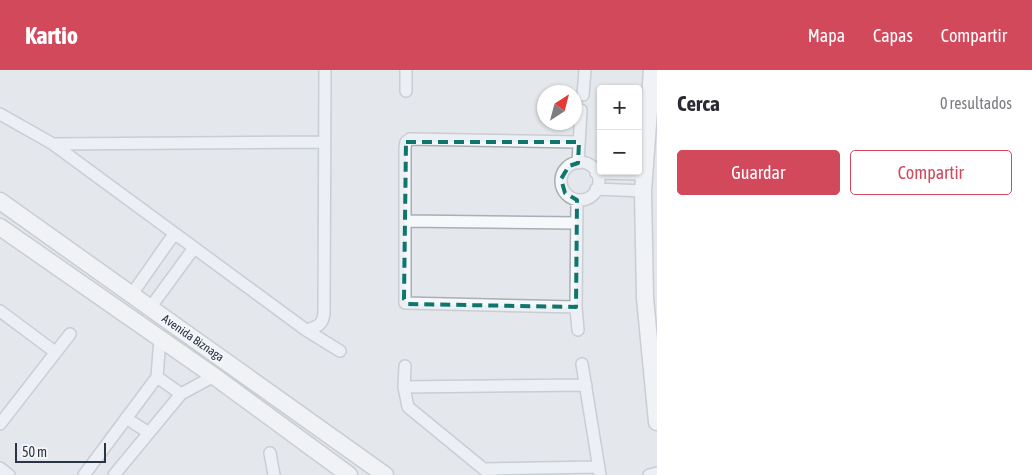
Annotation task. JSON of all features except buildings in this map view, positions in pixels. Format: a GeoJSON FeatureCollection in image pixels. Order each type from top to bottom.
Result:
{"type":"FeatureCollection","features":[{"type":"Feature","properties":{"kind":"street"},"geometry":{"type":"LineString","coordinates":[[306,330],[319,326],[323,320],[324,313],[323,142],[325,70]]}},
{"type":"Feature","properties":{"kind":"street"},"geometry":{"type":"LineString","coordinates":[[406,70],[406,91]]}},
{"type":"Feature","properties":{"kind":"street"},"geometry":{"type":"LineString","coordinates":[[583,95],[585,70]]}},
{"type":"Feature","properties":{"kind":"street"},"geometry":{"type":"LineString","coordinates":[[652,70],[643,191],[651,244],[647,326],[657,422]]}},
{"type":"Feature","properties":{"kind":"street"},"geometry":{"type":"LineString","coordinates":[[0,114],[53,144],[306,330],[340,351]]}},
{"type":"Feature","properties":{"kind":"street"},"geometry":{"type":"LineString","coordinates":[[578,162],[580,130]]}},
{"type":"Feature","properties":{"kind":"street"},"geometry":{"type":"LineString","coordinates":[[576,307],[405,303],[405,148],[410,139],[579,142]]}},
{"type":"Feature","properties":{"kind":"street"},"geometry":{"type":"LineString","coordinates":[[53,144],[323,142]]}},
{"type":"Feature","properties":{"kind":"street"},"geometry":{"type":"LineString","coordinates":[[578,162],[592,167],[598,181],[596,189],[587,198],[577,200],[565,193],[561,179],[565,170],[578,162]]}},
{"type":"Feature","properties":{"kind":"street"},"geometry":{"type":"LineString","coordinates":[[596,173],[643,174]]}},
{"type":"Feature","properties":{"kind":"street"},"geometry":{"type":"LineString","coordinates":[[596,189],[643,191]]}},
{"type":"Feature","properties":{"kind":"street"},"geometry":{"type":"LineString","coordinates":[[577,200],[576,307],[578,330]]}},
{"type":"Feature","properties":{"kind":"street","name":"Avenida Biznaga"},"geometry":{"type":"LineString","coordinates":[[0,201],[385,475]]}},
{"type":"Feature","properties":{"kind":"street"},"geometry":{"type":"LineString","coordinates":[[406,221],[576,223]]}},
{"type":"Feature","properties":{"kind":"street","name":"Avenida Biznaga"},"geometry":{"type":"LineString","coordinates":[[0,227],[214,376],[349,475]]}},
{"type":"Feature","properties":{"kind":"street"},"geometry":{"type":"LineString","coordinates":[[132,294],[174,234]]}},
{"type":"Feature","properties":{"kind":"street"},"geometry":{"type":"LineString","coordinates":[[150,308],[194,248]]}},
{"type":"Feature","properties":{"kind":"street"},"geometry":{"type":"LineString","coordinates":[[0,311],[55,352]]}},
{"type":"Feature","properties":{"kind":"street"},"geometry":{"type":"LineString","coordinates":[[0,424],[70,334]]}},
{"type":"Feature","properties":{"kind":"street"},"geometry":{"type":"LineString","coordinates":[[84,475],[157,376],[160,338]]}},
{"type":"Feature","properties":{"kind":"street"},"geometry":{"type":"LineString","coordinates":[[405,366],[404,387],[406,402],[412,413],[488,472],[599,471],[582,364]]}},
{"type":"Feature","properties":{"kind":"street"},"geometry":{"type":"LineString","coordinates":[[157,376],[181,394]]}},
{"type":"Feature","properties":{"kind":"street"},"geometry":{"type":"LineString","coordinates":[[114,475],[181,394],[214,376]]}},
{"type":"Feature","properties":{"kind":"street"},"geometry":{"type":"LineString","coordinates":[[404,387],[586,385]]}},
{"type":"Feature","properties":{"kind":"street"},"geometry":{"type":"LineString","coordinates":[[126,418],[149,434]]}},
{"type":"Feature","properties":{"kind":"street"},"geometry":{"type":"LineString","coordinates":[[270,453],[274,475]]}},
{"type":"Feature","properties":{"kind":"street"},"geometry":{"type":"LineString","coordinates":[[0,468],[9,475]]}},
{"type":"Feature","properties":{"kind":"street"},"geometry":{"type":"LineString","coordinates":[[649,475],[657,473]]}},
{"type":"Feature","properties":{"kind":"highlighted area"},"geometry":{"type":"Polygon","coordinates":[[[406,142],[579,142],[578,163],[569,166],[561,179],[565,193],[577,200],[576,307],[408,304],[404,299],[406,142]]]}}]}
